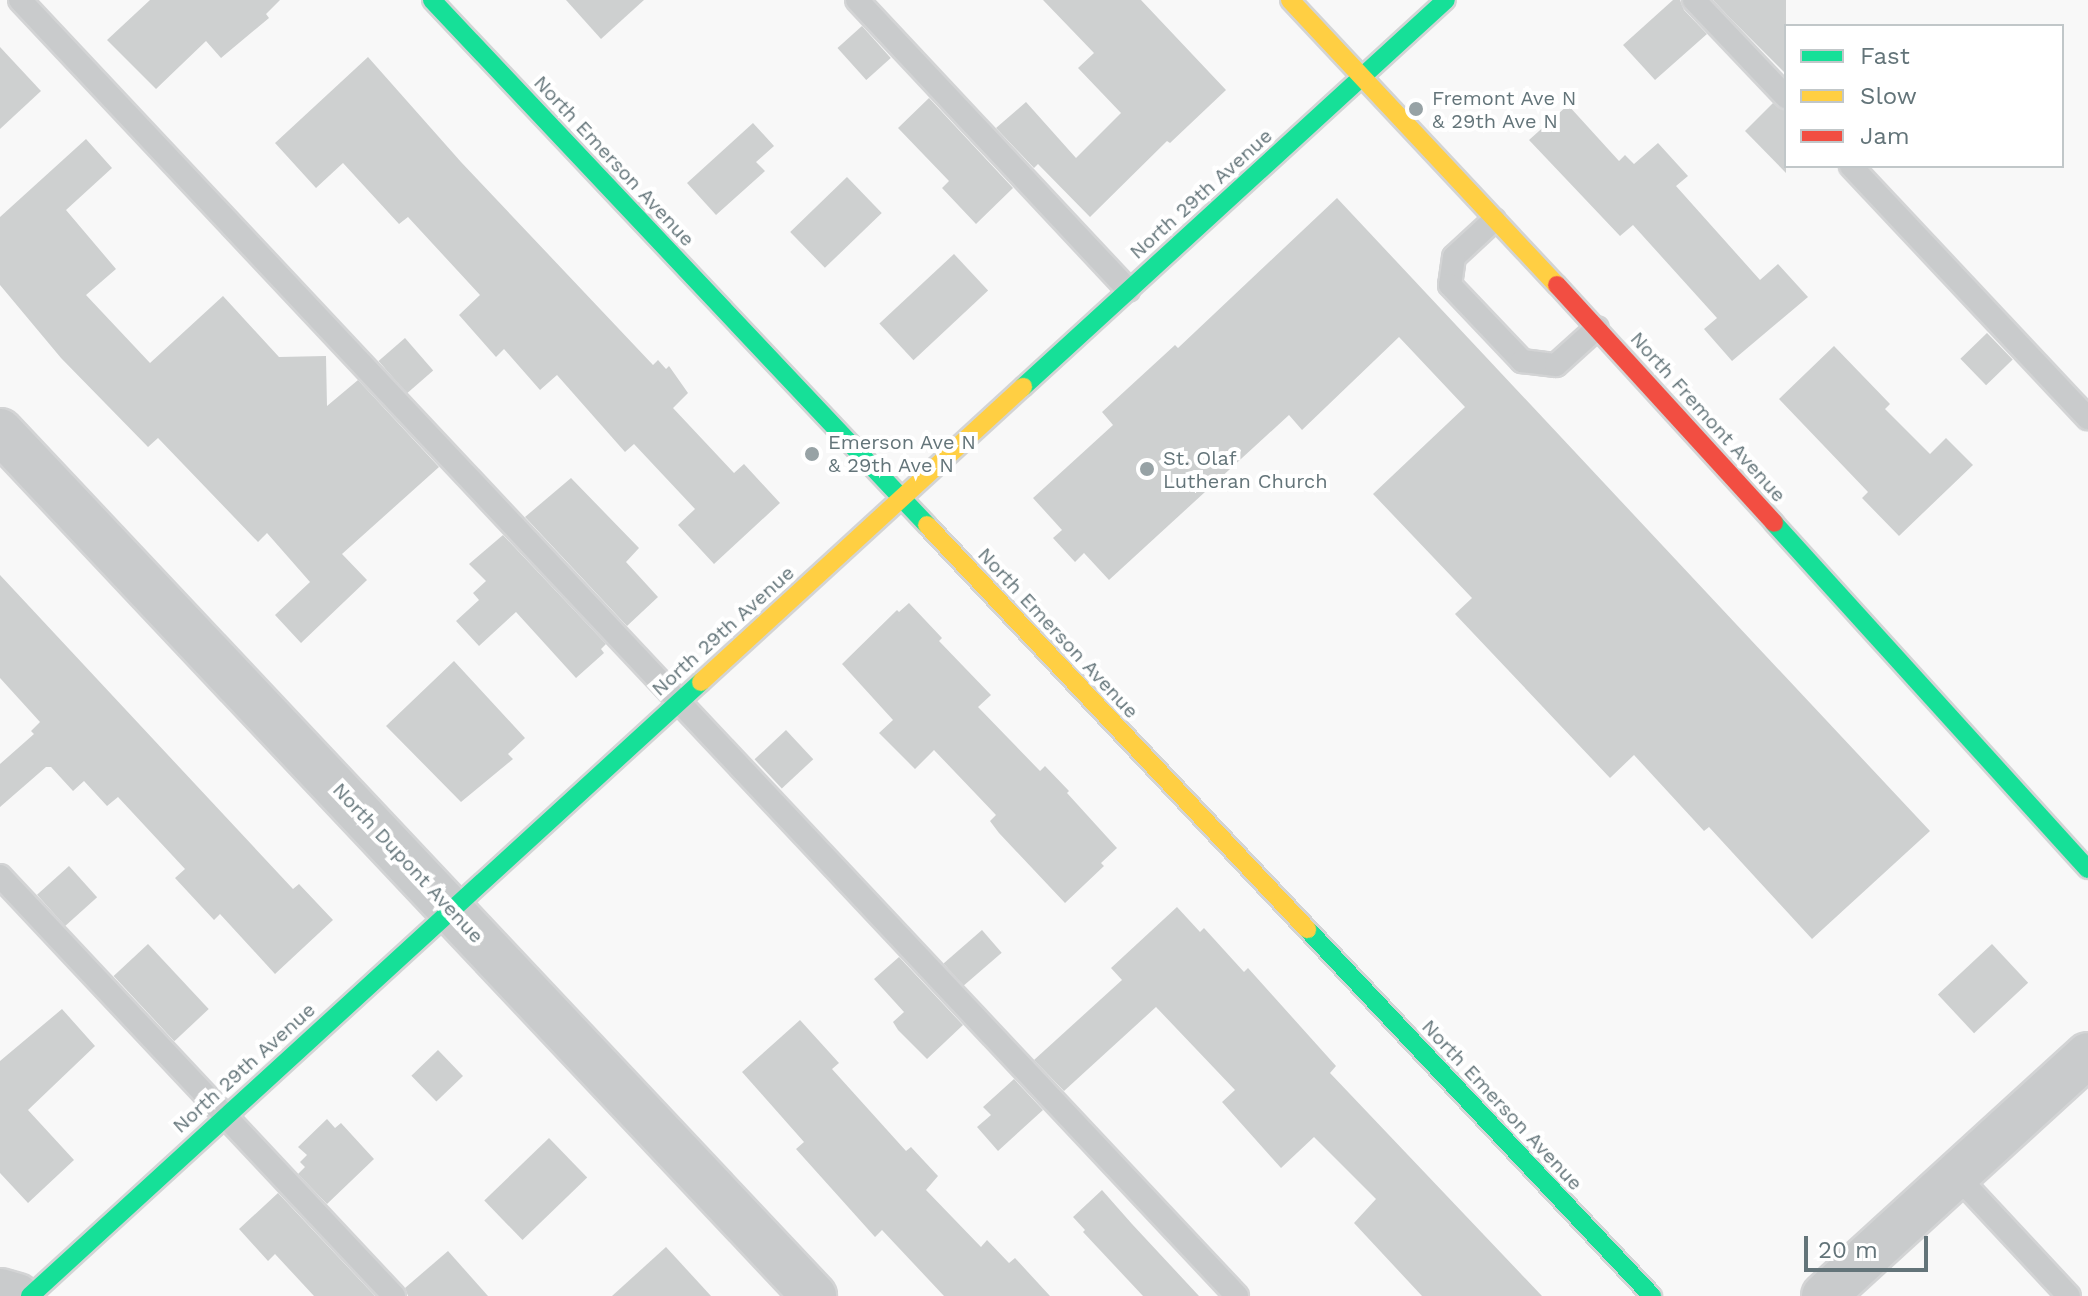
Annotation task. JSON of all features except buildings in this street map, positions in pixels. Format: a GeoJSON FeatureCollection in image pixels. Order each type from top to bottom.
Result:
{"type":"FeatureCollection","features":[{"type":"Feature","properties":{"kind":"street","name":"North Emerson Avenue"},"geometry":{"type":"LineString","coordinates":[[432,0],[1652,1296]]}},
{"type":"Feature","properties":{"kind":"street","name":"North Fremont Avenue"},"geometry":{"type":"LineString","coordinates":[[1290,0],[1597,328],[2088,869]]}},
{"type":"Feature","properties":{"kind":"street","name":"North 29th Avenue"},"geometry":{"type":"LineString","coordinates":[[30,1296],[224,1115],[1446,0]]}},
{"type":"Feature","properties":{"kind":"street","name":"North Dupont Avenue"},"geometry":{"type":"LineString","coordinates":[[0,431],[814,1296]]}},
{"type":"Feature","properties":{"kind":"street"},"geometry":{"type":"LineString","coordinates":[[1824,1296],[2088,1055]]}},
{"type":"Feature","properties":{"kind":"street"},"geometry":{"type":"LineString","coordinates":[[0,1291],[17,1296]]}},
{"type":"Feature","properties":{"kind":"lane"},"geometry":{"type":"LineString","coordinates":[[20,0],[1237,1296]]}},
{"type":"Feature","properties":{"kind":"lane"},"geometry":{"type":"LineString","coordinates":[[857,0],[1128,290]]}},
{"type":"Feature","properties":{"kind":"lane"},"geometry":{"type":"LineString","coordinates":[[1694,0],[1784,95]]}},
{"type":"Feature","properties":{"kind":"lane"},"geometry":{"type":"LineString","coordinates":[[1853,168],[2088,418]]}},
{"type":"Feature","properties":{"kind":"lane"},"geometry":{"type":"LineString","coordinates":[[1494,220],[1454,257],[1450,285],[1522,361],[1556,365],[1597,328]]}},
{"type":"Feature","properties":{"kind":"lane"},"geometry":{"type":"LineString","coordinates":[[0,876],[394,1296]]}},
{"type":"Feature","properties":{"kind":"lane"},"geometry":{"type":"LineString","coordinates":[[1957,1176],[2069,1296]]}},
{"type":"Feature","properties":{"kind":"traffic: fast"},"geometry":{"type":"LineString","coordinates":[[432,0],[927,525]]}},
{"type":"Feature","properties":{"kind":"traffic: fast"},"geometry":{"type":"LineString","coordinates":[[1023,387],[1446,0]]}},
{"type":"Feature","properties":{"kind":"traffic: fast"},"geometry":{"type":"LineString","coordinates":[[1774,523],[2088,869]]}},
{"type":"Feature","properties":{"kind":"traffic: fast"},"geometry":{"type":"LineString","coordinates":[[30,1296],[701,682]]}},
{"type":"Feature","properties":{"kind":"traffic: fast"},"geometry":{"type":"LineString","coordinates":[[1307,929],[1652,1296]]}},
{"type":"Feature","properties":{"kind":"traffic: slow"},"geometry":{"type":"LineString","coordinates":[[1290,0],[1557,285]]}},
{"type":"Feature","properties":{"kind":"traffic: slow"},"geometry":{"type":"LineString","coordinates":[[701,682],[1023,387]]}},
{"type":"Feature","properties":{"kind":"traffic: slow"},"geometry":{"type":"LineString","coordinates":[[927,525],[1307,929]]}},
{"type":"Feature","properties":{"kind":"traffic: jam"},"geometry":{"type":"LineString","coordinates":[[1557,285],[1774,523]]}},
{"type":"Feature","properties":{"kind":"place","name":"Fremont Ave N & 29th Ave N"},"geometry":{"type":"Point","coordinates":[1416,109]}},
{"type":"Feature","properties":{"kind":"place","name":"Emerson Ave N & 29th Ave N"},"geometry":{"type":"Point","coordinates":[812,454]}},
{"type":"Feature","properties":{"kind":"place","name":"St. Olaf Lutheran Church"},"geometry":{"type":"Point","coordinates":[1147,469]}}]}
